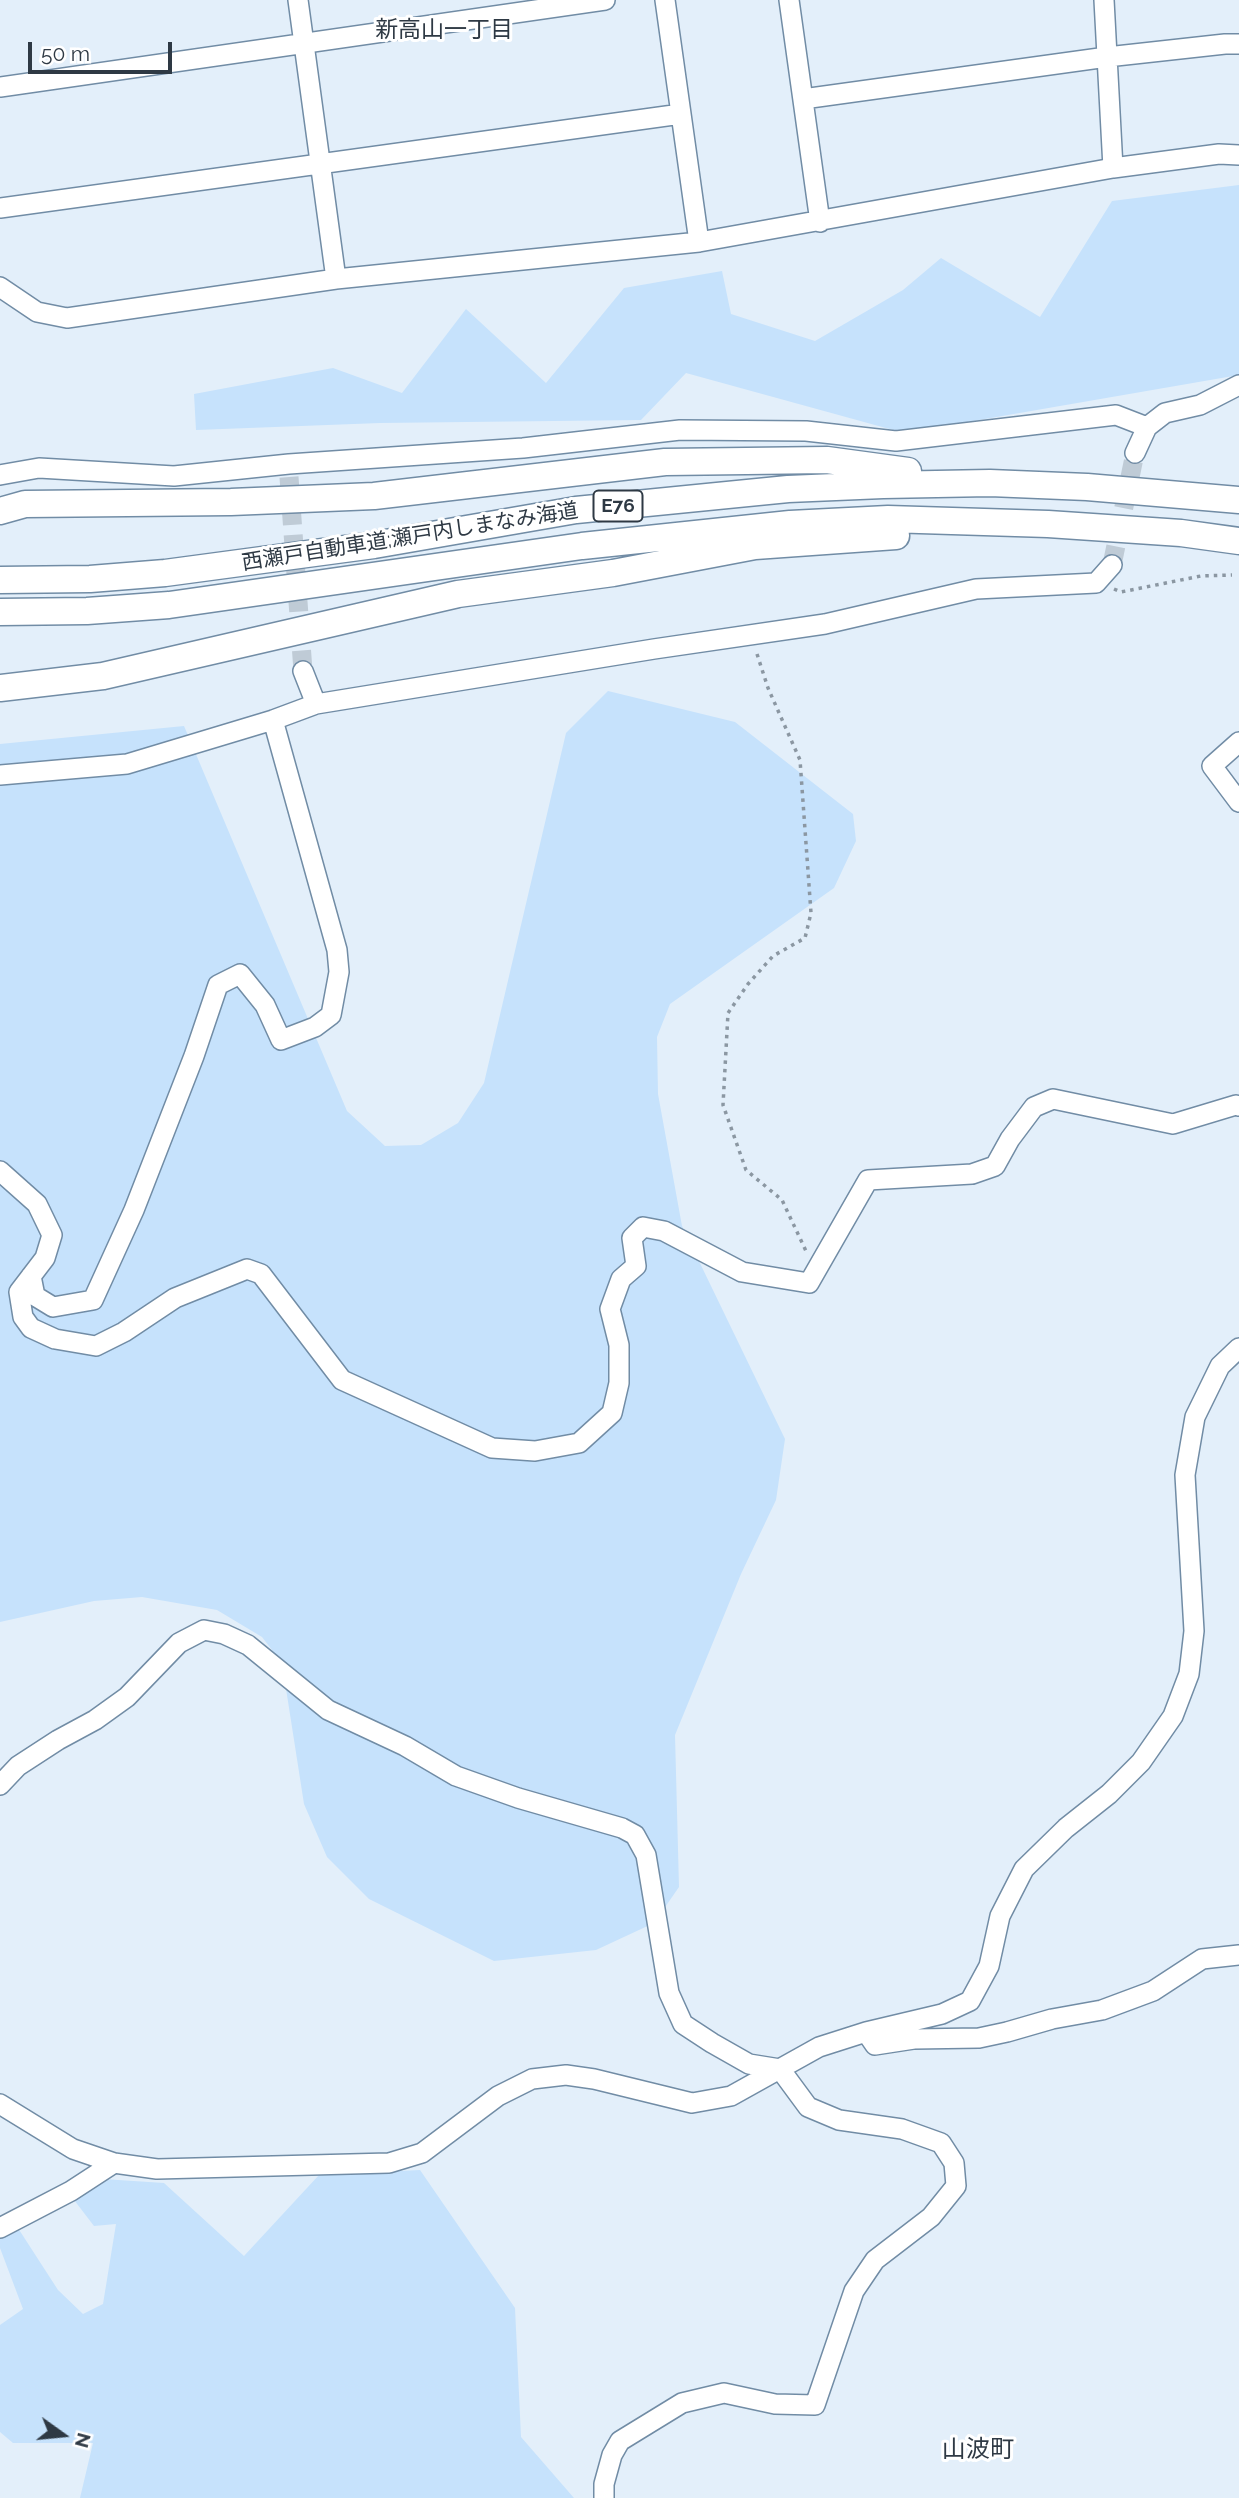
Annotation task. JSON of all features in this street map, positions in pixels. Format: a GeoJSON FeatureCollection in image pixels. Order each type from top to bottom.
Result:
{"type":"FeatureCollection","features":[{"type":"Feature","properties":{"kind":"highway"},"geometry":{"type":"LineString","coordinates":[[0,511],[25,504],[231,502],[374,496],[665,462],[827,460],[990,483]]}},
{"type":"Feature","properties":{"kind":"highway","name":"西瀬戸自動車道;瀬戸内しまなみ海道"},"geometry":{"type":"LineString","coordinates":[[0,580],[90,579],[165,573],[373,545],[576,510],[748,493],[883,485],[990,483],[1087,487],[1239,500]]}},
{"type":"Feature","properties":{"kind":"highway","name":"西瀬戸自動車道;瀬戸内しまなみ海道"},"geometry":{"type":"LineString","coordinates":[[0,612],[87,611],[169,605],[582,546],[790,524],[888,519],[1048,524],[1181,533],[1239,541]]}},
{"type":"Feature","properties":{"kind":"highway"},"geometry":{"type":"LineString","coordinates":[[0,688],[103,676],[458,594],[613,573],[755,546],[1048,524]]}},
{"type":"Feature","properties":{"kind":"street"},"geometry":{"type":"LineString","coordinates":[[298,0],[337,279]]}},
{"type":"Feature","properties":{"kind":"street"},"geometry":{"type":"LineString","coordinates":[[0,87],[605,0]]}},
{"type":"Feature","properties":{"kind":"street"},"geometry":{"type":"LineString","coordinates":[[665,0],[699,242]]}},
{"type":"Feature","properties":{"kind":"street"},"geometry":{"type":"LineString","coordinates":[[789,0],[820,222]]}},
{"type":"Feature","properties":{"kind":"street"},"geometry":{"type":"LineString","coordinates":[[1104,0],[1113,169]]}},
{"type":"Feature","properties":{"kind":"street"},"geometry":{"type":"LineString","coordinates":[[803,99],[1107,57],[1239,44]]}},
{"type":"Feature","properties":{"kind":"street"},"geometry":{"type":"LineString","coordinates":[[0,208],[681,114]]}},
{"type":"Feature","properties":{"kind":"street"},"geometry":{"type":"LineString","coordinates":[[0,286],[37,312],[67,318],[337,279],[699,242],[1113,169],[1219,154],[1239,155]]}},
{"type":"Feature","properties":{"kind":"street"},"geometry":{"type":"LineString","coordinates":[[1135,453],[1147,427],[1165,413],[1200,405],[1239,385]]}},
{"type":"Feature","properties":{"kind":"street"},"geometry":{"type":"LineString","coordinates":[[0,475],[39,468],[174,476],[289,470],[680,430],[806,431],[897,440],[1116,415],[1147,427]]}},
{"type":"Feature","properties":{"kind":"street"},"geometry":{"type":"LineString","coordinates":[[0,775],[127,764],[273,720],[316,704],[825,624],[976,589],[1096,583],[1112,565]]}},
{"type":"Feature","properties":{"kind":"street"},"geometry":{"type":"LineString","coordinates":[[303,671],[316,704]]}},
{"type":"Feature","properties":{"kind":"street"},"geometry":{"type":"LineString","coordinates":[[31,1276],[35,1296],[53,1307],[93,1300],[134,1210],[194,1056],[218,985],[240,974],[265,1005],[281,1040],[314,1027],[331,1015],[339,972],[337,950],[273,720]]}},
{"type":"Feature","properties":{"kind":"street"},"geometry":{"type":"LineString","coordinates":[[1239,742],[1212,766],[1239,802]]}},
{"type":"Feature","properties":{"kind":"street"},"geometry":{"type":"LineString","coordinates":[[0,1171],[37,1205],[52,1235],[45,1258],[19,1292],[23,1317],[30,1328],[55,1339],[96,1346],[124,1332],[175,1298],[247,1269],[261,1274],[342,1380],[492,1448],[535,1451],[579,1443],[612,1413],[619,1383],[619,1345],[610,1309],[621,1279],[636,1266],[632,1238],[643,1227],[664,1231],[742,1272],[809,1283],[868,1180],[972,1174],[995,1166],[1010,1139],[1034,1107],[1053,1099],[1173,1124],[1238,1104]]}},
{"type":"Feature","properties":{"kind":"street"},"geometry":{"type":"LineString","coordinates":[[0,2105],[73,2149],[114,2163],[157,2169],[389,2163],[422,2153],[499,2096],[532,2080],[566,2075],[594,2079],[692,2103],[730,2096],[819,2047],[866,2032],[942,2014],[970,2001],[989,1966],[1000,1916],[1024,1869],[1141,1762],[1173,1716],[1189,1674],[1194,1631],[1185,1475],[1195,1417],[1220,1366],[1239,1348]]}},
{"type":"Feature","properties":{"kind":"street"},"geometry":{"type":"LineString","coordinates":[[0,1785],[18,1766],[95,1720],[127,1697],[179,1643],[204,1630],[224,1634],[248,1645],[328,1710],[405,1746],[456,1776],[518,1798],[611,1824],[635,1835],[646,1855],[669,1993],[683,2024],[749,2064],[780,2069],[808,2107],[839,2120],[902,2129],[941,2143],[954,2163],[956,2186],[931,2217],[874,2260],[854,2291],[815,2405],[775,2404],[724,2393],[682,2403],[620,2441],[611,2455],[604,2484],[604,2498]]}},
{"type":"Feature","properties":{"kind":"street"},"geometry":{"type":"LineString","coordinates":[[866,2032],[875,2045],[914,2039],[979,2038],[1052,2019],[1102,2010],[1153,1991],[1202,1959],[1239,1955]]}},
{"type":"Feature","properties":{"kind":"street"},"geometry":{"type":"LineString","coordinates":[[0,2228],[71,2191],[114,2163]]}},
{"type":"Feature","properties":{"kind":"path"},"geometry":{"type":"LineString","coordinates":[[1096,583],[1121,592],[1200,576],[1232,575]]}},
{"type":"Feature","properties":{"kind":"path"},"geometry":{"type":"LineString","coordinates":[[751,635],[768,688],[800,760],[811,913],[805,938],[773,956],[748,984],[728,1013],[723,1105],[746,1170],[782,1200],[808,1255],[809,1283]]}},
{"type":"Feature","properties":{"kind":"shaded area"},"geometry":{"type":"Polygon","coordinates":[[[1239,185],[1239,375],[904,433],[686,373],[641,420],[380,423],[196,430],[194,394],[333,368],[402,393],[466,309],[546,383],[624,288],[722,271],[731,314],[815,341],[903,290],[941,258],[1040,317],[1112,201],[1239,185]]]}},
{"type":"Feature","properties":{"kind":"shaded area"},"geometry":{"type":"Polygon","coordinates":[[[608,691],[735,722],[853,814],[856,841],[834,888],[670,1004],[657,1037],[658,1094],[682,1226],[785,1439],[776,1500],[741,1574],[675,1735],[679,1887],[654,1923],[596,1950],[494,1961],[369,1899],[327,1857],[304,1804],[282,1663],[262,1637],[217,1610],[142,1597],[94,1601],[0,1622],[0,744],[184,726],[347,1111],[385,1146],[421,1145],[458,1123],[484,1083],[566,733],[608,691]]]}},
{"type":"Feature","properties":{"kind":"shaded area"},"geometry":{"type":"Polygon","coordinates":[[[420,2170],[515,2308],[521,2437],[574,2498],[80,2498],[93,2443],[13,2443],[0,2432],[0,2325],[23,2309],[0,2248],[0,2231],[16,2225],[58,2290],[83,2314],[103,2304],[116,2224],[94,2226],[71,2196],[103,2179],[164,2183],[244,2256],[319,2175],[420,2170]]]}},
{"type":"Feature","properties":{"kind":"tunnel"},"geometry":{"type":"LineString","coordinates":[[1112,565],[1135,453]]}},
{"type":"Feature","properties":{"kind":"tunnel"},"geometry":{"type":"LineString","coordinates":[[289,477],[303,671]]}},
{"type":"Feature","properties":{"kind":"district","name":"新高山一丁目"},"geometry":{"type":"Point","coordinates":[444,30]}},
{"type":"Feature","properties":{"kind":"district","name":"山波町"},"geometry":{"type":"Point","coordinates":[978,2450]}}]}
